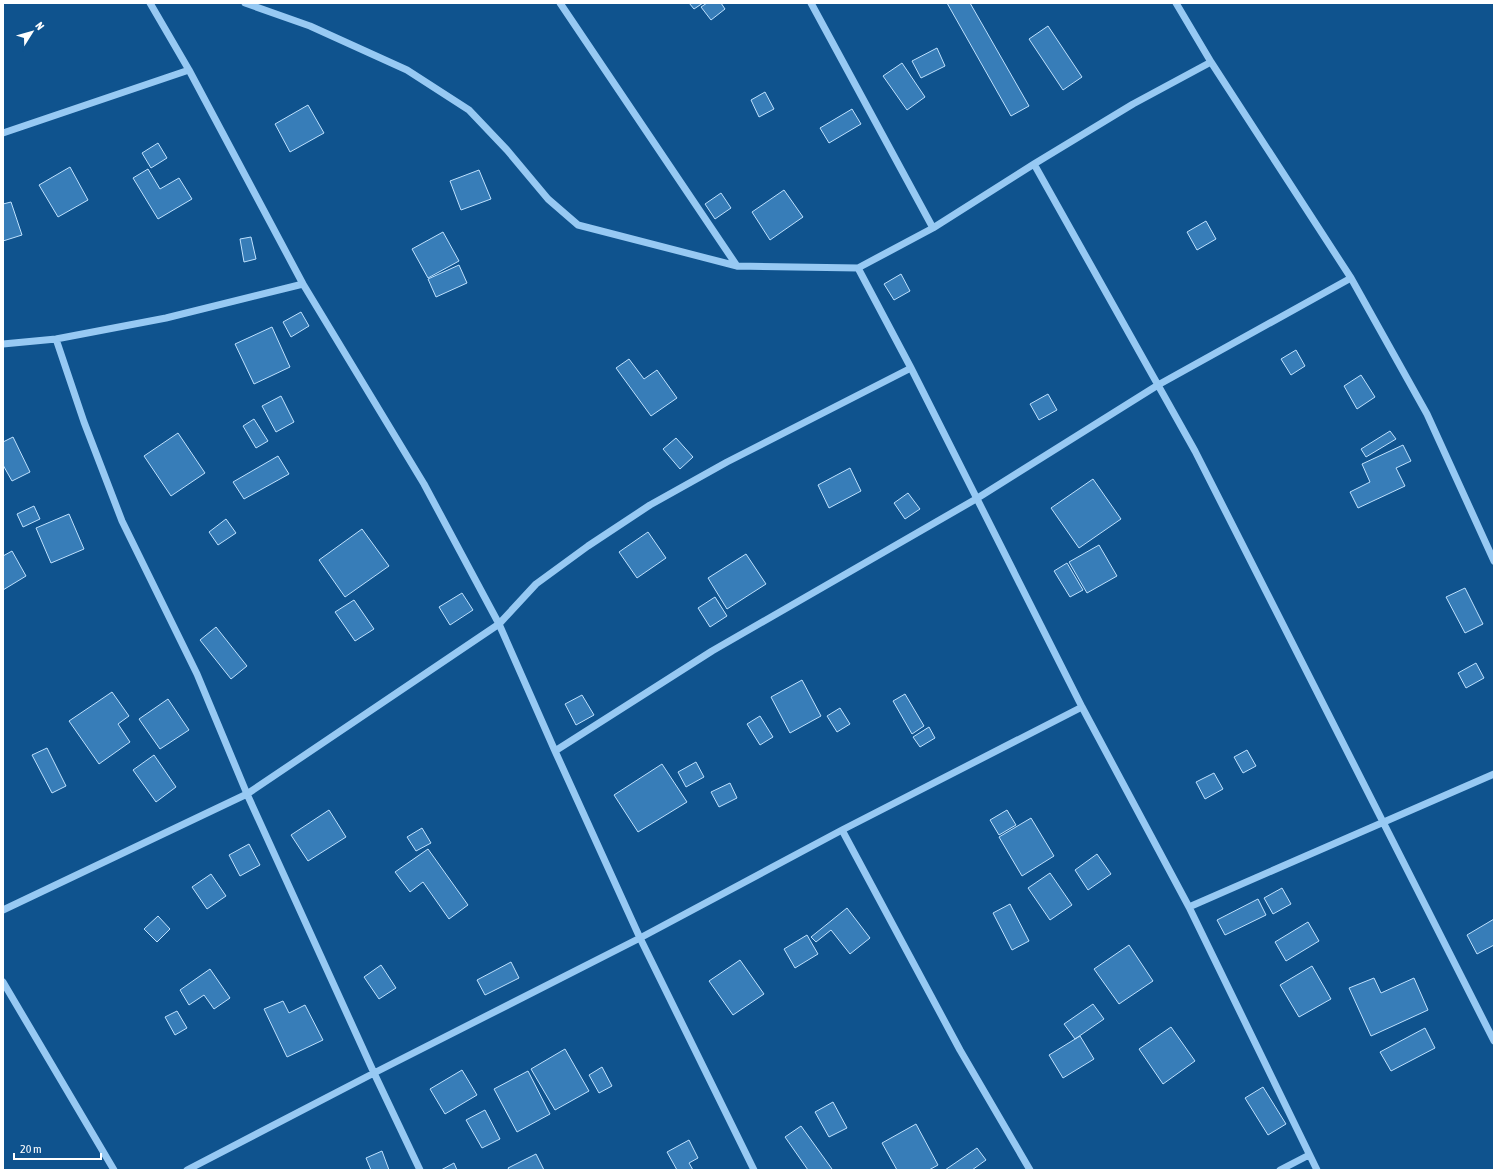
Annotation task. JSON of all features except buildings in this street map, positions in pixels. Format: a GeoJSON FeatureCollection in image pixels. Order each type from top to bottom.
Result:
{"type":"FeatureCollection","features":[{"type":"Feature","properties":{"kind":"street"},"geometry":{"type":"LineString","coordinates":[[150,3],[189,70],[303,284],[424,484],[499,624],[640,938],[754,1170]]}},
{"type":"Feature","properties":{"kind":"street"},"geometry":{"type":"LineString","coordinates":[[245,3],[310,26],[407,70],[469,110],[508,150],[548,199],[578,225],[737,266],[858,268],[933,228],[1133,104],[1211,62]]}},
{"type":"Feature","properties":{"kind":"street"},"geometry":{"type":"LineString","coordinates":[[560,3],[737,266]]}},
{"type":"Feature","properties":{"kind":"street"},"geometry":{"type":"LineString","coordinates":[[811,3],[933,228]]}},
{"type":"Feature","properties":{"kind":"street"},"geometry":{"type":"LineString","coordinates":[[1176,3],[1211,62],[1351,278],[1427,414],[1494,561]]}},
{"type":"Feature","properties":{"kind":"street"},"geometry":{"type":"LineString","coordinates":[[3,133],[189,70]]}},
{"type":"Feature","properties":{"kind":"street"},"geometry":{"type":"LineString","coordinates":[[1034,164],[1195,451],[1494,1041]]}},
{"type":"Feature","properties":{"kind":"street"},"geometry":{"type":"LineString","coordinates":[[858,268],[1082,707],[1189,907],[1317,1170]]}},
{"type":"Feature","properties":{"kind":"street"},"geometry":{"type":"LineString","coordinates":[[555,751],[712,651],[976,499],[1158,385],[1351,278]]}},
{"type":"Feature","properties":{"kind":"street"},"geometry":{"type":"LineString","coordinates":[[3,344],[56,339],[166,318],[303,284]]}},
{"type":"Feature","properties":{"kind":"street"},"geometry":{"type":"LineString","coordinates":[[56,339],[84,422],[122,521],[197,674],[247,794],[374,1073],[420,1170]]}},
{"type":"Feature","properties":{"kind":"street"},"geometry":{"type":"LineString","coordinates":[[3,910],[247,794],[499,624],[536,584],[588,546],[650,506],[727,462],[910,368]]}},
{"type":"Feature","properties":{"kind":"street"},"geometry":{"type":"LineString","coordinates":[[187,1170],[640,938],[842,830],[1082,707]]}},
{"type":"Feature","properties":{"kind":"street"},"geometry":{"type":"LineString","coordinates":[[1189,907],[1494,774]]}},
{"type":"Feature","properties":{"kind":"street"},"geometry":{"type":"LineString","coordinates":[[842,830],[960,1050],[1030,1170]]}},
{"type":"Feature","properties":{"kind":"street"},"geometry":{"type":"LineString","coordinates":[[3,982],[114,1170]]}},
{"type":"Feature","properties":{"kind":"street"},"geometry":{"type":"LineString","coordinates":[[1280,1170],[1310,1155]]}}]}
